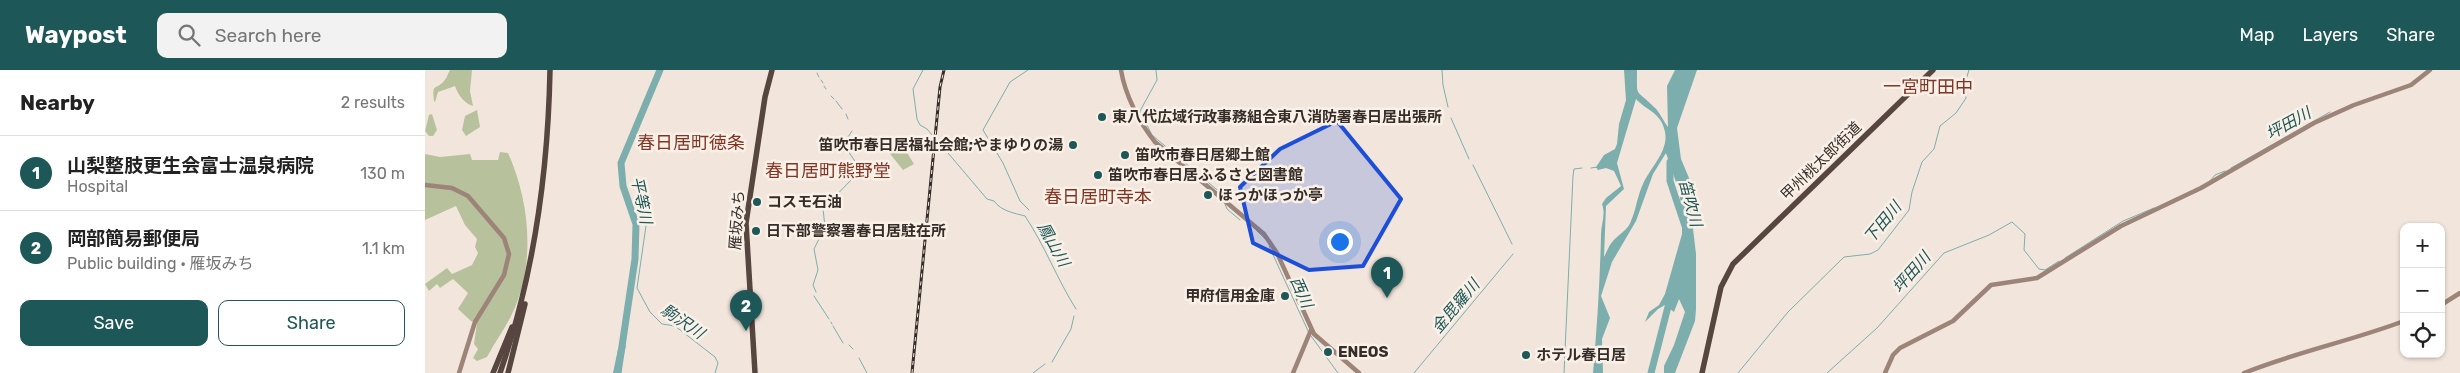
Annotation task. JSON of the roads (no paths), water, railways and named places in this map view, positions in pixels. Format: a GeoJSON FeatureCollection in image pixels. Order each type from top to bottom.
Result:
{"type":"FeatureCollection","features":[{"type":"Feature","properties":{"kind":"highway"},"geometry":{"type":"LineString","coordinates":[[508,373],[519,334],[534,250],[547,140],[550,70]]}},
{"type":"Feature","properties":{"kind":"highway","name":"雁坂みち"},"geometry":{"type":"LineString","coordinates":[[755,373],[746,223],[765,97],[772,70]]}},
{"type":"Feature","properties":{"kind":"highway","name":"甲州桃太郎街道"},"geometry":{"type":"LineString","coordinates":[[1702,373],[1721,287],[1728,271],[1745,251],[1933,70]]}},
{"type":"Feature","properties":{"kind":"highway"},"geometry":{"type":"LineString","coordinates":[[500,373],[521,304],[534,250]]}},
{"type":"Feature","properties":{"kind":"highway"},"geometry":{"type":"LineString","coordinates":[[493,372],[521,304]]}},
{"type":"Feature","properties":{"kind":"street"},"geometry":{"type":"LineString","coordinates":[[1121,70],[1123,81],[1141,121],[1155,142],[1247,217],[1268,239],[1277,252],[1310,332],[1359,373]]}},
{"type":"Feature","properties":{"kind":"street"},"geometry":{"type":"LineString","coordinates":[[1885,373],[1893,355],[1899,348],[1953,321],[1991,286],[2000,282],[2028,280],[2046,273],[2121,226],[2201,188],[2314,123],[2355,105],[2411,85],[2430,70]]}},
{"type":"Feature","properties":{"kind":"street"},"geometry":{"type":"LineString","coordinates":[[425,185],[452,188],[469,196],[504,238],[509,254],[504,275],[475,322],[459,373]]}},
{"type":"Feature","properties":{"kind":"street"},"geometry":{"type":"LineString","coordinates":[[2445,302],[2460,293]]}},
{"type":"Feature","properties":{"kind":"street"},"geometry":{"type":"LineString","coordinates":[[2244,373],[2296,353],[2370,334],[2400,323]]}},
{"type":"Feature","properties":{"kind":"street"},"geometry":{"type":"LineString","coordinates":[[1293,373],[1310,332]]}},
{"type":"Feature","properties":{"kind":"water"},"geometry":{"type":"Polygon","coordinates":[[[1624,70],[1637,70],[1638,92],[1656,109],[1668,127],[1667,86],[1675,70],[1697,70],[1677,128],[1681,159],[1689,178],[1686,193],[1690,203],[1696,254],[1696,309],[1695,321],[1675,373],[1664,373],[1664,366],[1674,345],[1685,312],[1679,299],[1674,312],[1665,305],[1645,322],[1649,312],[1659,305],[1665,294],[1682,234],[1682,208],[1678,188],[1666,153],[1653,174],[1636,221],[1612,262],[1601,296],[1610,318],[1602,339],[1603,373],[1593,373],[1603,216],[1602,204],[1606,198],[1621,186],[1614,171],[1606,168],[1598,170],[1596,167],[1604,155],[1615,149],[1619,124],[1626,100],[1624,70]],[[1636,99],[1617,163],[1624,189],[1606,206],[1604,257],[1615,238],[1630,224],[1643,184],[1662,153],[1664,146],[1665,132],[1663,125],[1653,112],[1636,99]]]}},
{"type":"Feature","properties":{"kind":"water"},"geometry":{"type":"Polygon","coordinates":[[[626,345],[620,373],[613,373],[618,349],[626,345]]]}},
{"type":"Feature","properties":{"kind":"waterway","name":"平等川"},"geometry":{"type":"LineString","coordinates":[[618,373],[635,259],[636,224],[623,186],[621,163],[660,70]]}},
{"type":"Feature","properties":{"kind":"waterway","name":"鳳山川"},"geometry":{"type":"LineString","coordinates":[[923,70],[913,89],[917,119],[920,125],[933,136]]}},
{"type":"Feature","properties":{"kind":"waterway","name":"鳳山川"},"geometry":{"type":"LineString","coordinates":[[1028,70],[1010,82],[983,130],[1003,163],[1020,201],[1029,210]]}},
{"type":"Feature","properties":{"kind":"waterway","name":"西川"},"geometry":{"type":"LineString","coordinates":[[1156,70],[1157,80],[1140,111],[1152,135],[1222,194]]}},
{"type":"Feature","properties":{"kind":"waterway","name":"金毘羅川"},"geometry":{"type":"LineString","coordinates":[[1442,70],[1448,107]]}},
{"type":"Feature","properties":{"kind":"waterway","name":"下田川"},"geometry":{"type":"LineString","coordinates":[[1738,373],[1788,312],[1844,257],[1870,254],[1878,250],[1909,210],[1912,192],[1922,162],[1934,149],[1940,126],[1956,113],[1966,98],[1964,86],[1969,70]]}},
{"type":"Feature","properties":{"kind":"waterway"},"geometry":{"type":"LineString","coordinates":[[817,73],[819,77]]}},
{"type":"Feature","properties":{"kind":"waterway"},"geometry":{"type":"LineString","coordinates":[[831,96],[834,99]]}},
{"type":"Feature","properties":{"kind":"waterway"},"geometry":{"type":"LineString","coordinates":[[836,101],[842,109]]}},
{"type":"Feature","properties":{"kind":"waterway","name":"坪田川"},"geometry":{"type":"LineString","coordinates":[[2231,168],[2330,112]]}},
{"type":"Feature","properties":{"kind":"waterway"},"geometry":{"type":"LineString","coordinates":[[846,114],[848,119]]}},
{"type":"Feature","properties":{"kind":"waterway","name":"金毘羅川"},"geometry":{"type":"LineString","coordinates":[[1451,118],[1469,159]]}},
{"type":"Feature","properties":{"kind":"waterway"},"geometry":{"type":"LineString","coordinates":[[852,131],[848,137],[848,151],[863,173]]}},
{"type":"Feature","properties":{"kind":"waterway","name":"鳳山川"},"geometry":{"type":"LineString","coordinates":[[937,140],[987,199],[994,201],[1012,213],[1025,216],[1076,309]]}},
{"type":"Feature","properties":{"kind":"waterway","name":"笛吹川"},"geometry":{"type":"LineString","coordinates":[[1670,162],[1670,181],[1685,226]]}},
{"type":"Feature","properties":{"kind":"waterway","name":"金毘羅川"},"geometry":{"type":"LineString","coordinates":[[1473,165],[1512,244]]}},
{"type":"Feature","properties":{"kind":"waterway"},"geometry":{"type":"LineString","coordinates":[[1591,168],[1598,167]]}},
{"type":"Feature","properties":{"kind":"waterway"},"geometry":{"type":"LineString","coordinates":[[1564,373],[1573,176],[1574,169],[1582,168]]}},
{"type":"Feature","properties":{"kind":"waterway","name":"坪田川"},"geometry":{"type":"LineString","coordinates":[[2210,181],[2215,175],[2225,171]]}},
{"type":"Feature","properties":{"kind":"waterway"},"geometry":{"type":"LineString","coordinates":[[860,176],[872,172]]}},
{"type":"Feature","properties":{"kind":"waterway"},"geometry":{"type":"LineString","coordinates":[[816,292],[813,285],[818,270],[814,249],[825,227],[823,209],[853,178]]}},
{"type":"Feature","properties":{"kind":"waterway","name":"駒沢川"},"geometry":{"type":"LineString","coordinates":[[644,194],[647,219],[637,288],[650,312],[662,324],[675,326],[715,357],[718,363],[715,373]]}},
{"type":"Feature","properties":{"kind":"waterway","name":"西川"},"geometry":{"type":"LineString","coordinates":[[1225,204],[1227,209],[1240,220]]}},
{"type":"Feature","properties":{"kind":"waterway","name":"坪田川"},"geometry":{"type":"LineString","coordinates":[[2065,258],[2123,221],[2154,208]]}},
{"type":"Feature","properties":{"kind":"waterway","name":"坪田川"},"geometry":{"type":"LineString","coordinates":[[1827,373],[1877,328],[1944,253],[1989,235],[2012,222],[2025,234],[2024,250],[2039,269],[2045,270],[2059,261]]}},
{"type":"Feature","properties":{"kind":"waterway","name":"西川"},"geometry":{"type":"LineString","coordinates":[[1253,227],[1266,240]]}},
{"type":"Feature","properties":{"kind":"waterway","name":"西川"},"geometry":{"type":"LineString","coordinates":[[1269,246],[1309,333]]}},
{"type":"Feature","properties":{"kind":"waterway","name":"金毘羅川"},"geometry":{"type":"LineString","coordinates":[[1414,373],[1513,254]]}},
{"type":"Feature","properties":{"kind":"waterway"},"geometry":{"type":"LineString","coordinates":[[814,296],[829,319]]}},
{"type":"Feature","properties":{"kind":"waterway","name":"笛吹川"},"geometry":{"type":"LineString","coordinates":[[1651,373],[1670,299]]}},
{"type":"Feature","properties":{"kind":"waterway","name":"鳳山川"},"geometry":{"type":"LineString","coordinates":[[1052,362],[1071,329],[1074,316]]}},
{"type":"Feature","properties":{"kind":"waterway"},"geometry":{"type":"LineString","coordinates":[[833,326],[843,343]]}},
{"type":"Feature","properties":{"kind":"waterway","name":"西川"},"geometry":{"type":"LineString","coordinates":[[1311,336],[1338,373]]}},
{"type":"Feature","properties":{"kind":"waterway"},"geometry":{"type":"LineString","coordinates":[[849,345],[853,349]]}},
{"type":"Feature","properties":{"kind":"waterway"},"geometry":{"type":"LineString","coordinates":[[859,358],[867,373]]}},
{"type":"Feature","properties":{"kind":"waterway","name":"鳳山川"},"geometry":{"type":"LineString","coordinates":[[1033,373],[1045,364]]}},
{"type":"Feature","properties":{"kind":"railway"},"geometry":{"type":"LineString","coordinates":[[912,373],[940,87],[944,70]]}},
{"type":"Feature","properties":{"kind":"place","name":"東八代広域行政事務組合東八消防署春日居出張所"},"geometry":{"type":"Point","coordinates":[1102,117]}},
{"type":"Feature","properties":{"kind":"place","name":"笛吹市春日居福祉会館;やまゆりの湯"},"geometry":{"type":"Point","coordinates":[1073,145]}},
{"type":"Feature","properties":{"kind":"place","name":"笛吹市春日居郷土館"},"geometry":{"type":"Point","coordinates":[1125,155]}},
{"type":"Feature","properties":{"kind":"place","name":"笛吹市春日居ふるさと図書館"},"geometry":{"type":"Point","coordinates":[1098,175]}},
{"type":"Feature","properties":{"kind":"place","name":"ほっかほっか亭"},"geometry":{"type":"Point","coordinates":[1208,195]}},
{"type":"Feature","properties":{"kind":"place","name":"コスモ石油"},"geometry":{"type":"Point","coordinates":[757,202]}},
{"type":"Feature","properties":{"kind":"place","name":"日下部警察署春日居駐在所"},"geometry":{"type":"Point","coordinates":[756,231]}},
{"type":"Feature","properties":{"kind":"place","name":"甲府信用金庫"},"geometry":{"type":"Point","coordinates":[1285,296]}},
{"type":"Feature","properties":{"kind":"place","name":"山梨整肢更生会富士温泉病院"},"geometry":{"type":"Point","coordinates":[1387,298]}},
{"type":"Feature","properties":{"kind":"place","name":"岡部簡易郵便局"},"geometry":{"type":"Point","coordinates":[746,331]}},
{"type":"Feature","properties":{"kind":"place","name":"ENEOS"},"geometry":{"type":"Point","coordinates":[1328,352]}},
{"type":"Feature","properties":{"kind":"place","name":"ホテル春日居"},"geometry":{"type":"Point","coordinates":[1526,355]}},
{"type":"Feature","properties":{"kind":"district","name":"一宮町田中"},"geometry":{"type":"Point","coordinates":[1928,87]}},
{"type":"Feature","properties":{"kind":"district","name":"春日居町徳条"},"geometry":{"type":"Point","coordinates":[691,143]}},
{"type":"Feature","properties":{"kind":"district","name":"春日居町熊野堂"},"geometry":{"type":"Point","coordinates":[828,171]}},
{"type":"Feature","properties":{"kind":"district","name":"春日居町寺本"},"geometry":{"type":"Point","coordinates":[1098,197]}}]}
